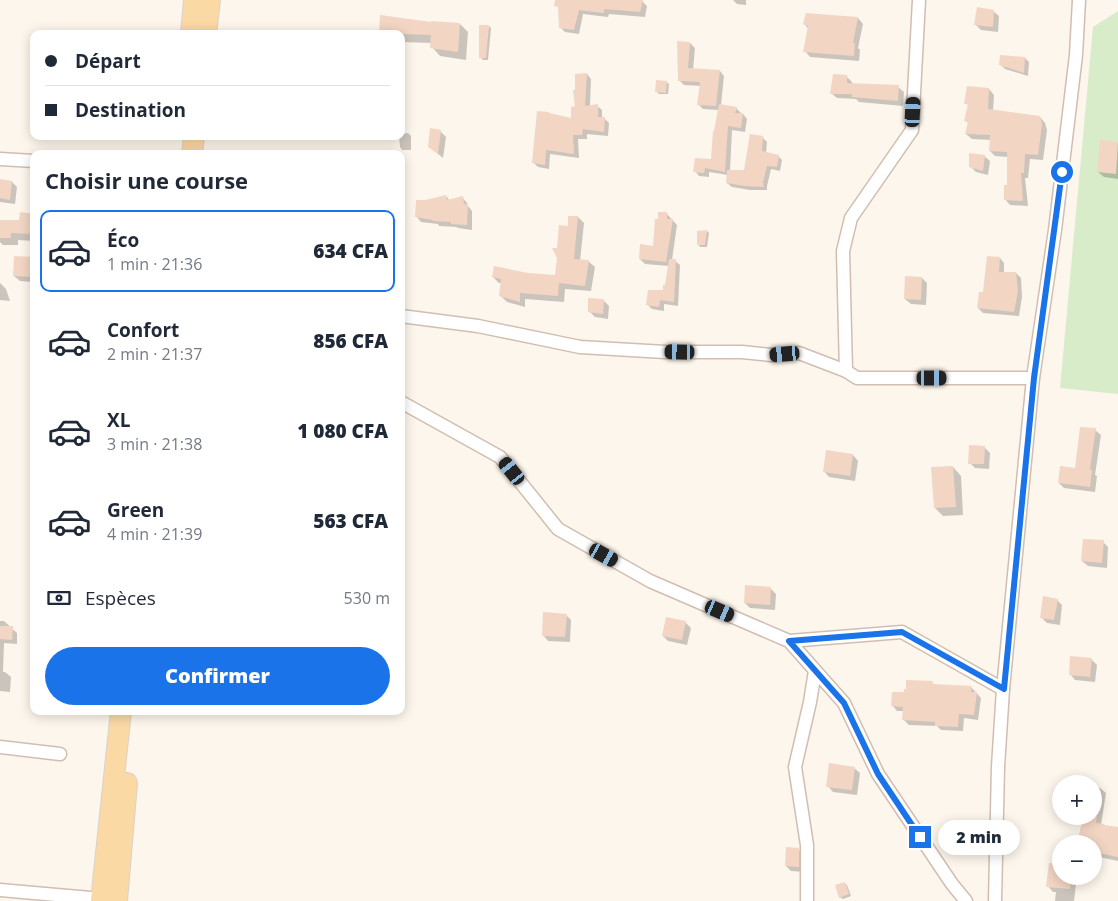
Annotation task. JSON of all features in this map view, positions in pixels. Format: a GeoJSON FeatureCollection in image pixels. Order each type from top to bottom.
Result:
{"type":"FeatureCollection","features":[{"type":"Feature","properties":{"kind":"main road"},"geometry":{"type":"LineString","coordinates":[[191,30],[194,0]]}},
{"type":"Feature","properties":{"kind":"main road"},"geometry":{"type":"LineString","coordinates":[[206,30],[210,0]]}},
{"type":"Feature","properties":{"kind":"main road"},"geometry":{"type":"LineString","coordinates":[[106,900],[121,715]]}},
{"type":"Feature","properties":{"kind":"main road"},"geometry":{"type":"LineString","coordinates":[[106,900],[133,715]]}},
{"type":"Feature","properties":{"kind":"street"},"geometry":{"type":"LineString","coordinates":[[846,370],[843,251],[852,218],[912,130],[919,0]]}},
{"type":"Feature","properties":{"kind":"street"},"geometry":{"type":"LineString","coordinates":[[996,901],[998,767],[1004,689],[1034,378],[1055,230],[1076,55],[1080,0]]}},
{"type":"Feature","properties":{"kind":"street"},"geometry":{"type":"LineString","coordinates":[[0,159],[30,161]]}},
{"type":"Feature","properties":{"kind":"street"},"geometry":{"type":"LineString","coordinates":[[405,317],[478,326],[580,347],[665,352],[742,352],[771,355],[799,353],[846,370],[857,378],[1034,378]]}},
{"type":"Feature","properties":{"kind":"street"},"geometry":{"type":"LineString","coordinates":[[405,404],[500,457],[558,529],[650,581],[789,641],[844,703],[878,774],[952,884],[966,901]]}},
{"type":"Feature","properties":{"kind":"street"},"geometry":{"type":"LineString","coordinates":[[789,641],[902,632],[1004,689]]}},
{"type":"Feature","properties":{"kind":"street"},"geometry":{"type":"LineString","coordinates":[[807,901],[807,845],[795,767],[815,671]]}},
{"type":"Feature","properties":{"kind":"street"},"geometry":{"type":"LineString","coordinates":[[0,747],[60,754]]}},
{"type":"Feature","properties":{"kind":"street"},"geometry":{"type":"LineString","coordinates":[[0,890],[106,900]]}},
{"type":"Feature","properties":{"kind":"green space"},"geometry":{"type":"Polygon","coordinates":[[[1118,11],[1118,394],[1060,388],[1093,27],[1118,11]]]}},
{"type":"Feature","properties":{"kind":"building"},"geometry":{"type":"Polygon","coordinates":[[[555,0],[643,0],[640,12],[604,9],[604,13],[579,10],[574,30],[559,28],[558,7],[554,6],[555,0]]]}},
{"type":"Feature","properties":{"kind":"building"},"geometry":{"type":"Polygon","coordinates":[[[977,7],[994,10],[993,27],[974,25],[977,7]]]}},
{"type":"Feature","properties":{"kind":"building"},"geometry":{"type":"Polygon","coordinates":[[[806,13],[858,17],[853,43],[855,43],[854,56],[803,52],[808,26],[803,24],[806,13]]]}},
{"type":"Feature","properties":{"kind":"building"},"geometry":{"type":"Polygon","coordinates":[[[380,15],[431,22],[460,23],[458,52],[430,48],[431,35],[405,34],[405,30],[379,30],[380,15]]]}},
{"type":"Feature","properties":{"kind":"building"},"geometry":{"type":"Polygon","coordinates":[[[479,25],[489,25],[486,58],[479,58],[479,25]]]}},
{"type":"Feature","properties":{"kind":"building"},"geometry":{"type":"Polygon","coordinates":[[[677,41],[690,42],[688,68],[720,70],[716,106],[697,105],[700,82],[678,81],[677,41]]]}},
{"type":"Feature","properties":{"kind":"building"},"geometry":{"type":"Polygon","coordinates":[[[1000,55],[1025,57],[1024,73],[999,65],[1000,55]]]}},
{"type":"Feature","properties":{"kind":"building"},"geometry":{"type":"Polygon","coordinates":[[[587,73],[585,106],[598,104],[598,117],[605,117],[604,132],[583,129],[582,135],[573,135],[574,154],[546,150],[545,165],[532,163],[537,111],[571,118],[571,107],[575,106],[573,90],[575,90],[575,74],[587,73]]]}},
{"type":"Feature","properties":{"kind":"building"},"geometry":{"type":"Polygon","coordinates":[[[833,74],[847,75],[847,83],[899,85],[898,101],[852,97],[852,94],[830,94],[833,74]]]}},
{"type":"Feature","properties":{"kind":"building"},"geometry":{"type":"Polygon","coordinates":[[[656,80],[667,81],[666,93],[655,92],[656,80]]]}},
{"type":"Feature","properties":{"kind":"building"},"geometry":{"type":"Polygon","coordinates":[[[967,86],[989,88],[988,109],[1040,116],[1042,124],[1038,155],[1025,154],[1024,173],[1021,173],[1023,201],[1004,200],[1004,185],[1007,185],[1007,152],[989,151],[990,135],[965,134],[968,122],[964,121],[968,104],[964,104],[967,86]]]}},
{"type":"Feature","properties":{"kind":"building"},"geometry":{"type":"Polygon","coordinates":[[[719,104],[737,107],[735,113],[743,113],[741,128],[728,126],[725,172],[705,168],[704,173],[693,172],[695,158],[711,159],[713,131],[719,104]]]}},
{"type":"Feature","properties":{"kind":"building"},"geometry":{"type":"Polygon","coordinates":[[[430,128],[441,130],[438,154],[428,147],[430,128]]]}},
{"type":"Feature","properties":{"kind":"building"},"geometry":{"type":"Polygon","coordinates":[[[750,134],[763,136],[762,151],[779,155],[777,167],[767,166],[763,182],[764,187],[726,183],[727,170],[744,170],[750,134]]]}},
{"type":"Feature","properties":{"kind":"building"},"geometry":{"type":"Polygon","coordinates":[[[1100,140],[1118,142],[1116,174],[1097,172],[1100,140]]]}},
{"type":"Feature","properties":{"kind":"building"},"geometry":{"type":"Polygon","coordinates":[[[969,153],[985,155],[983,171],[969,167],[969,153]]]}},
{"type":"Feature","properties":{"kind":"building"},"geometry":{"type":"Polygon","coordinates":[[[0,179],[12,181],[10,200],[0,198],[0,179]]]}},
{"type":"Feature","properties":{"kind":"building"},"geometry":{"type":"Polygon","coordinates":[[[446,195],[447,200],[463,196],[464,204],[468,204],[467,225],[415,217],[416,200],[446,195]]]}},
{"type":"Feature","properties":{"kind":"building"},"geometry":{"type":"Polygon","coordinates":[[[20,212],[30,213],[30,234],[11,233],[11,238],[0,238],[0,220],[19,220],[20,212]]]}},
{"type":"Feature","properties":{"kind":"building"},"geometry":{"type":"Polygon","coordinates":[[[658,212],[667,212],[667,219],[673,219],[666,262],[639,259],[640,244],[653,246],[655,219],[658,219],[658,212]]]}},
{"type":"Feature","properties":{"kind":"building"},"geometry":{"type":"Polygon","coordinates":[[[568,216],[578,216],[574,259],[589,260],[585,286],[559,283],[558,296],[520,293],[520,302],[499,296],[501,279],[492,277],[494,266],[528,273],[555,275],[557,258],[552,248],[557,248],[559,225],[568,226],[568,216]]]}},
{"type":"Feature","properties":{"kind":"building"},"geometry":{"type":"Polygon","coordinates":[[[707,230],[705,245],[697,245],[697,231],[707,230]]]}},
{"type":"Feature","properties":{"kind":"building"},"geometry":{"type":"Polygon","coordinates":[[[14,256],[30,257],[30,277],[13,276],[14,256]]]}},
{"type":"Feature","properties":{"kind":"building"},"geometry":{"type":"Polygon","coordinates":[[[987,256],[1000,257],[999,272],[1016,272],[1018,291],[1014,312],[977,308],[979,292],[983,292],[987,256]]]}},
{"type":"Feature","properties":{"kind":"building"},"geometry":{"type":"Polygon","coordinates":[[[669,259],[676,259],[674,302],[660,300],[659,307],[646,305],[648,290],[663,290],[669,259]]]}},
{"type":"Feature","properties":{"kind":"building"},"geometry":{"type":"Polygon","coordinates":[[[905,276],[922,277],[921,300],[904,299],[905,276]]]}},
{"type":"Feature","properties":{"kind":"building"},"geometry":{"type":"Polygon","coordinates":[[[588,298],[604,299],[603,314],[588,312],[588,298]]]}},
{"type":"Feature","properties":{"kind":"building"},"geometry":{"type":"Polygon","coordinates":[[[1080,427],[1096,428],[1090,469],[1092,470],[1090,487],[1058,483],[1060,466],[1075,468],[1080,427]]]}},
{"type":"Feature","properties":{"kind":"building"},"geometry":{"type":"Polygon","coordinates":[[[969,445],[985,446],[984,464],[968,464],[969,445]]]}},
{"type":"Feature","properties":{"kind":"building"},"geometry":{"type":"Polygon","coordinates":[[[826,450],[853,454],[850,476],[823,472],[826,450]]]}},
{"type":"Feature","properties":{"kind":"building"},"geometry":{"type":"Polygon","coordinates":[[[953,466],[956,507],[934,508],[931,467],[953,466]]]}},
{"type":"Feature","properties":{"kind":"building"},"geometry":{"type":"Polygon","coordinates":[[[1083,539],[1104,540],[1102,563],[1081,561],[1083,539]]]}},
{"type":"Feature","properties":{"kind":"building"},"geometry":{"type":"Polygon","coordinates":[[[745,585],[771,587],[770,605],[744,603],[745,585]]]}},
{"type":"Feature","properties":{"kind":"building"},"geometry":{"type":"Polygon","coordinates":[[[1043,596],[1058,599],[1054,620],[1040,618],[1043,596]]]}},
{"type":"Feature","properties":{"kind":"building"},"geometry":{"type":"Polygon","coordinates":[[[543,612],[567,614],[565,637],[542,636],[543,612]]]}},
{"type":"Feature","properties":{"kind":"building"},"geometry":{"type":"Polygon","coordinates":[[[666,617],[686,621],[682,640],[662,636],[666,617]]]}},
{"type":"Feature","properties":{"kind":"building"},"geometry":{"type":"Polygon","coordinates":[[[0,626],[13,626],[12,640],[0,639],[0,626]]]}},
{"type":"Feature","properties":{"kind":"building"},"geometry":{"type":"Polygon","coordinates":[[[1070,656],[1092,658],[1090,677],[1069,675],[1070,656]]]}},
{"type":"Feature","properties":{"kind":"building"},"geometry":{"type":"Polygon","coordinates":[[[906,680],[933,681],[932,684],[972,686],[971,692],[977,692],[974,715],[959,714],[958,727],[935,726],[935,722],[902,720],[903,707],[891,706],[892,692],[904,692],[906,680]]]}},
{"type":"Feature","properties":{"kind":"building"},"geometry":{"type":"Polygon","coordinates":[[[829,763],[855,767],[852,790],[826,787],[829,763]]]}},
{"type":"Feature","properties":{"kind":"building"},"geometry":{"type":"Polygon","coordinates":[[[1102,824],[1118,827],[1118,857],[1102,854],[1102,835],[1079,835],[1081,825],[1102,824]]]}},
{"type":"Feature","properties":{"kind":"building"},"geometry":{"type":"Polygon","coordinates":[[[786,847],[799,848],[799,867],[785,866],[786,847]]]}},
{"type":"Feature","properties":{"kind":"building"},"geometry":{"type":"Polygon","coordinates":[[[1049,863],[1052,863],[1052,885],[1070,885],[1070,889],[1046,887],[1049,863]]]}},
{"type":"Feature","properties":{"kind":"building"},"geometry":{"type":"Polygon","coordinates":[[[845,882],[849,894],[839,898],[835,885],[845,882]]]}},
{"type":"Feature","properties":{"kind":"route"},"geometry":{"type":"LineString","coordinates":[[920,837],[878,774],[844,703],[789,641],[902,632],[1004,689],[1034,378],[1062,172]]}}]}
